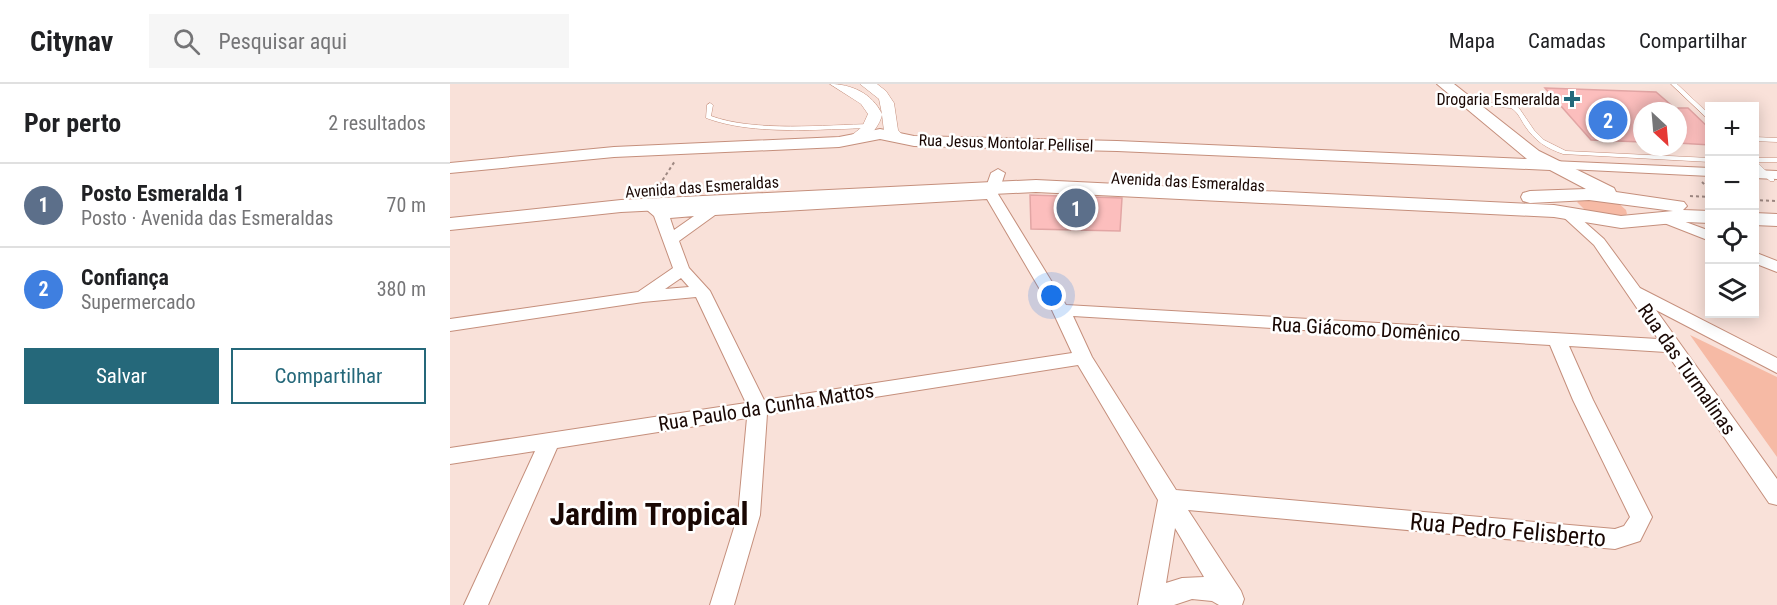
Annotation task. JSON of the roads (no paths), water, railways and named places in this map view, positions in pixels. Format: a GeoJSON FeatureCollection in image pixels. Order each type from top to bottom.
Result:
{"type":"FeatureCollection","features":[{"type":"Feature","properties":{"kind":"main road"},"geometry":{"type":"LineString","coordinates":[[1433,84],[1489,125],[1585,189],[1571,197],[1574,213]]}},
{"type":"Feature","properties":{"kind":"main road"},"geometry":{"type":"LineString","coordinates":[[1445,84],[1468,103],[1528,169],[1536,189],[1544,197],[1574,213],[1605,220],[1633,222],[1664,218],[1705,217]]}},
{"type":"Feature","properties":{"kind":"main road","name":"Rua Jesus Montolar Pellisel"},"geometry":{"type":"LineString","coordinates":[[450,168],[614,152],[838,142],[1351,158],[1528,169],[1552,165]]}},
{"type":"Feature","properties":{"kind":"main road","name":"Rua Jesus Montolar Pellisel"},"geometry":{"type":"LineString","coordinates":[[450,174],[680,154],[854,143]]}},
{"type":"Feature","properties":{"kind":"main road","name":"Avenida das Esmeraldas"},"geometry":{"type":"LineString","coordinates":[[450,211],[994,185],[1494,198],[1544,197],[1585,189],[1620,199],[1646,203],[1705,207]]}},
{"type":"Feature","properties":{"kind":"main road","name":"Avenida das Esmeraldas"},"geometry":{"type":"LineString","coordinates":[[1285,192],[1574,213]]}},
{"type":"Feature","properties":{"kind":"main road"},"geometry":{"type":"LineString","coordinates":[[1620,199],[1633,210],[1633,222]]}},
{"type":"Feature","properties":{"kind":"main road","name":"Avenida das Esmeraldas"},"geometry":{"type":"LineString","coordinates":[[450,224],[655,202]]}},
{"type":"Feature","properties":{"kind":"main road"},"geometry":{"type":"LineString","coordinates":[[1646,203],[1664,218]]}},
{"type":"Feature","properties":{"kind":"main road"},"geometry":{"type":"LineString","coordinates":[[1759,209],[1777,210]]}},
{"type":"Feature","properties":{"kind":"main road"},"geometry":{"type":"LineString","coordinates":[[1759,219],[1777,220]]}},
{"type":"Feature","properties":{"kind":"street"},"geometry":{"type":"LineString","coordinates":[[837,84],[871,106],[874,115],[872,126],[854,143]]}},
{"type":"Feature","properties":{"kind":"street"},"geometry":{"type":"LineString","coordinates":[[867,84],[886,96],[894,143]]}},
{"type":"Feature","properties":{"kind":"street"},"geometry":{"type":"LineString","coordinates":[[1552,165],[1705,172]]}},
{"type":"Feature","properties":{"kind":"street"},"geometry":{"type":"LineString","coordinates":[[1585,189],[1599,174],[1705,177]]}},
{"type":"Feature","properties":{"kind":"street"},"geometry":{"type":"LineString","coordinates":[[655,202],[711,211],[994,185],[1061,310],[1083,358],[1234,601]]}},
{"type":"Feature","properties":{"kind":"street"},"geometry":{"type":"LineString","coordinates":[[655,202],[682,270],[702,291],[758,407],[749,516],[719,604]]}},
{"type":"Feature","properties":{"kind":"street"},"geometry":{"type":"LineString","coordinates":[[671,239],[711,211]]}},
{"type":"Feature","properties":{"kind":"street","name":"Rua das Turmalinas"},"geometry":{"type":"LineString","coordinates":[[1574,213],[1599,242],[1777,496]]}},
{"type":"Feature","properties":{"kind":"street"},"geometry":{"type":"LineString","coordinates":[[1664,218],[1705,235]]}},
{"type":"Feature","properties":{"kind":"street"},"geometry":{"type":"LineString","coordinates":[[1599,242],[1592,225],[1605,220]]}},
{"type":"Feature","properties":{"kind":"street"},"geometry":{"type":"LineString","coordinates":[[1759,259],[1777,267]]}},
{"type":"Feature","properties":{"kind":"street"},"geometry":{"type":"LineString","coordinates":[[643,297],[682,270]]}},
{"type":"Feature","properties":{"kind":"street"},"geometry":{"type":"LineString","coordinates":[[450,325],[643,297],[702,291]]}},
{"type":"Feature","properties":{"kind":"street"},"geometry":{"type":"LineString","coordinates":[[1633,291],[1777,366]]}},
{"type":"Feature","properties":{"kind":"street","name":"Rua Giácomo Domênico"},"geometry":{"type":"LineString","coordinates":[[1061,310],[1670,345]]}},
{"type":"Feature","properties":{"kind":"street","name":"Rua Pedro Felisberto"},"geometry":{"type":"LineString","coordinates":[[1169,499],[1615,540],[1632,534],[1641,517],[1583,400],[1557,340]]}},
{"type":"Feature","properties":{"kind":"street","name":"Rua Paulo da Cunha Mattos"},"geometry":{"type":"LineString","coordinates":[[450,456],[1083,358]]}},
{"type":"Feature","properties":{"kind":"street"},"geometry":{"type":"LineString","coordinates":[[476,605],[549,442]]}},
{"type":"Feature","properties":{"kind":"street"},"geometry":{"type":"LineString","coordinates":[[1150,605],[1169,499]]}},
{"type":"Feature","properties":{"kind":"street"},"geometry":{"type":"LineString","coordinates":[[1155,605],[1167,594],[1182,587],[1199,586],[1215,590],[1234,601]]}},
{"type":"Feature","properties":{"kind":"lane"},"geometry":{"type":"LineString","coordinates":[[1674,84],[1705,114]]}},
{"type":"Feature","properties":{"kind":"lane"},"geometry":{"type":"LineString","coordinates":[[1468,103],[1512,106],[1517,109],[1539,141],[1551,149],[1565,153],[1705,159]]}},
{"type":"Feature","properties":{"kind":"lane"},"geometry":{"type":"LineString","coordinates":[[710,105],[708,117],[717,123],[775,126],[872,126]]}},
{"type":"Feature","properties":{"kind":"lane"},"geometry":{"type":"LineString","coordinates":[[1759,139],[1777,140]]}},
{"type":"Feature","properties":{"kind":"lane"},"geometry":{"type":"LineString","coordinates":[[1610,156],[1620,168]]}},
{"type":"Feature","properties":{"kind":"lane"},"geometry":{"type":"LineString","coordinates":[[1759,162],[1777,160]]}},
{"type":"Feature","properties":{"kind":"place","name":"Drogaria Esmeralda"},"geometry":{"type":"Point","coordinates":[1572,99]}},
{"type":"Feature","properties":{"kind":"place","name":"Confiança"},"geometry":{"type":"Point","coordinates":[1608,120]}},
{"type":"Feature","properties":{"kind":"place","name":"Posto Esmeralda 1"},"geometry":{"type":"Point","coordinates":[1076,208]}},
{"type":"Feature","properties":{"kind":"district","name":"Jardim Tropical"},"geometry":{"type":"Point","coordinates":[649,514]}}]}
